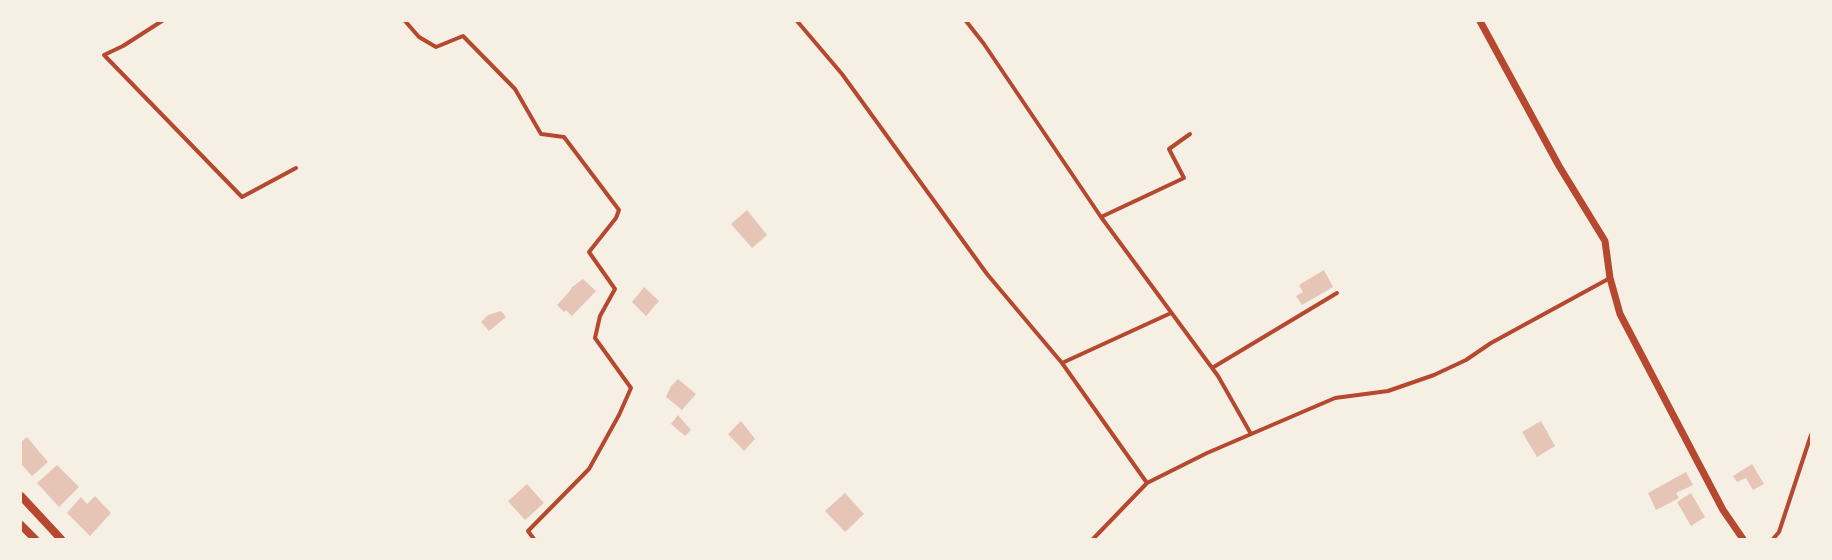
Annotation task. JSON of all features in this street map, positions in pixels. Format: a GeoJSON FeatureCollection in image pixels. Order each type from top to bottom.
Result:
{"type":"FeatureCollection","features":[{"type":"Feature","properties":{"kind":"main road"},"geometry":{"type":"LineString","coordinates":[[21,496],[61,539]]}},
{"type":"Feature","properties":{"kind":"main road"},"geometry":{"type":"LineString","coordinates":[[21,524],[35,539]]}},
{"type":"Feature","properties":{"kind":"street"},"geometry":{"type":"LineString","coordinates":[[162,21],[123,46],[104,55],[242,197],[296,168]]}},
{"type":"Feature","properties":{"kind":"street"},"geometry":{"type":"LineString","coordinates":[[405,21],[419,37],[436,47],[463,36],[515,89],[541,134],[564,137],[619,210],[616,218],[589,252],[615,289],[600,316],[595,338],[631,388],[619,415],[590,469],[528,531],[534,539]]}},
{"type":"Feature","properties":{"kind":"street"},"geometry":{"type":"LineString","coordinates":[[797,21],[842,74],[987,274],[1062,363],[1147,483]]}},
{"type":"Feature","properties":{"kind":"street"},"geometry":{"type":"LineString","coordinates":[[966,21],[1101,217],[1212,368],[1252,434]]}},
{"type":"Feature","properties":{"kind":"street"},"geometry":{"type":"LineString","coordinates":[[1480,21],[1559,166],[1605,241],[1610,278],[1620,314],[1723,510],[1743,539]]}},
{"type":"Feature","properties":{"kind":"street"},"geometry":{"type":"LineString","coordinates":[[1101,217],[1184,178],[1169,149],[1190,134]]}},
{"type":"Feature","properties":{"kind":"street"},"geometry":{"type":"LineString","coordinates":[[1093,539],[1147,483],[1207,453],[1335,398],[1388,391],[1434,376],[1466,360],[1491,343],[1610,278]]}},
{"type":"Feature","properties":{"kind":"street"},"geometry":{"type":"LineString","coordinates":[[1212,368],[1337,293]]}},
{"type":"Feature","properties":{"kind":"street"},"geometry":{"type":"LineString","coordinates":[[1062,363],[1171,313]]}},
{"type":"Feature","properties":{"kind":"street"},"geometry":{"type":"LineString","coordinates":[[1773,539],[1779,532],[1811,435]]}},
{"type":"Feature","properties":{"kind":"building"},"geometry":{"type":"Polygon","coordinates":[[[747,210],[767,235],[752,248],[731,224],[747,210]]]}},
{"type":"Feature","properties":{"kind":"building"},"geometry":{"type":"Polygon","coordinates":[[[1324,270],[1333,287],[1302,305],[1296,296],[1303,292],[1299,285],[1324,270]]]}},
{"type":"Feature","properties":{"kind":"building"},"geometry":{"type":"Polygon","coordinates":[[[583,279],[596,291],[572,316],[566,310],[564,312],[557,305],[572,287],[583,279]]]}},
{"type":"Feature","properties":{"kind":"building"},"geometry":{"type":"Polygon","coordinates":[[[644,287],[659,301],[646,316],[632,302],[644,287]]]}},
{"type":"Feature","properties":{"kind":"building"},"geometry":{"type":"Polygon","coordinates":[[[501,311],[506,317],[489,331],[481,322],[488,315],[501,311]]]}},
{"type":"Feature","properties":{"kind":"building"},"geometry":{"type":"Polygon","coordinates":[[[678,379],[696,394],[682,410],[666,397],[671,386],[678,379]]]}},
{"type":"Feature","properties":{"kind":"building"},"geometry":{"type":"Polygon","coordinates":[[[678,415],[691,430],[685,436],[671,424],[678,415]]]}},
{"type":"Feature","properties":{"kind":"building"},"geometry":{"type":"Polygon","coordinates":[[[741,421],[755,439],[744,451],[728,434],[741,421]]]}},
{"type":"Feature","properties":{"kind":"building"},"geometry":{"type":"Polygon","coordinates":[[[1541,421],[1555,446],[1537,457],[1522,432],[1541,421]]]}},
{"type":"Feature","properties":{"kind":"building"},"geometry":{"type":"Polygon","coordinates":[[[27,437],[48,462],[32,476],[21,464],[21,442],[27,437]]]}},
{"type":"Feature","properties":{"kind":"building"},"geometry":{"type":"Polygon","coordinates":[[[1752,464],[1764,484],[1753,490],[1746,478],[1737,482],[1733,476],[1752,464]]]}},
{"type":"Feature","properties":{"kind":"building"},"geometry":{"type":"Polygon","coordinates":[[[57,465],[79,487],[59,507],[37,483],[57,465]]]}},
{"type":"Feature","properties":{"kind":"building"},"geometry":{"type":"Polygon","coordinates":[[[1686,472],[1693,485],[1676,493],[1679,498],[1656,510],[1648,493],[1686,472]]]}},
{"type":"Feature","properties":{"kind":"building"},"geometry":{"type":"Polygon","coordinates":[[[527,484],[544,503],[525,520],[508,501],[527,484]]]}},
{"type":"Feature","properties":{"kind":"building"},"geometry":{"type":"Polygon","coordinates":[[[845,493],[864,514],[845,532],[825,511],[845,493]]]}},
{"type":"Feature","properties":{"kind":"building"},"geometry":{"type":"Polygon","coordinates":[[[1691,493],[1705,517],[1691,526],[1677,502],[1691,493]]]}},
{"type":"Feature","properties":{"kind":"building"},"geometry":{"type":"Polygon","coordinates":[[[95,496],[111,513],[90,536],[67,513],[81,497],[87,504],[95,496]]]}}]}
